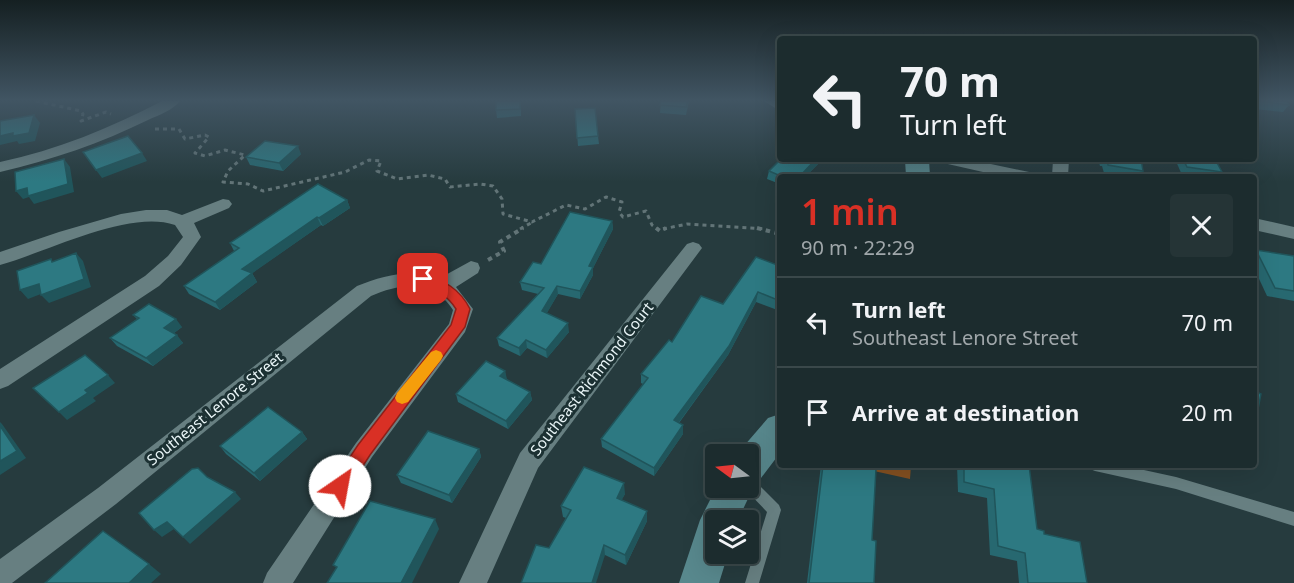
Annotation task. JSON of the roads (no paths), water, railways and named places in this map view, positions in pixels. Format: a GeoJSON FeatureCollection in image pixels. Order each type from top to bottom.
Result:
{"type":"FeatureCollection","features":[{"type":"Feature","properties":{"kind":"street"},"geometry":{"type":"LineString","coordinates":[[0,167],[50,155],[119,128]]}},
{"type":"Feature","properties":{"kind":"street"},"geometry":{"type":"LineString","coordinates":[[959,162],[1014,174]]}},
{"type":"Feature","properties":{"kind":"street"},"geometry":{"type":"LineString","coordinates":[[0,259],[91,229],[140,216],[153,214],[182,220],[223,204]]}},
{"type":"Feature","properties":{"kind":"street"},"geometry":{"type":"LineString","coordinates":[[0,380],[146,285],[174,261],[192,237],[182,220]]}},
{"type":"Feature","properties":{"kind":"street"},"geometry":{"type":"LineString","coordinates":[[1257,225],[1294,233]]}},
{"type":"Feature","properties":{"kind":"street","name":"Southeast Richmond Court"},"geometry":{"type":"LineString","coordinates":[[473,583],[529,461],[693,248]]}},
{"type":"Feature","properties":{"kind":"street"},"geometry":{"type":"LineString","coordinates":[[278,583],[364,450],[458,327],[463,309],[449,290],[442,286],[471,268]]}},
{"type":"Feature","properties":{"kind":"street","name":"Southeast Lenore Street"},"geometry":{"type":"LineString","coordinates":[[0,575],[107,496],[364,291],[404,278],[423,279],[442,286]]}},
{"type":"Feature","properties":{"kind":"street"},"geometry":{"type":"LineString","coordinates":[[759,454],[777,432]]}},
{"type":"Feature","properties":{"kind":"street"},"geometry":{"type":"LineString","coordinates":[[699,583],[705,564]]}},
{"type":"Feature","properties":{"kind":"lane"},"geometry":{"type":"LineString","coordinates":[[1108,468],[1176,483],[1294,519]]}},
{"type":"Feature","properties":{"kind":"lane"},"geometry":{"type":"LineString","coordinates":[[752,583],[774,510],[759,494]]}}]}
